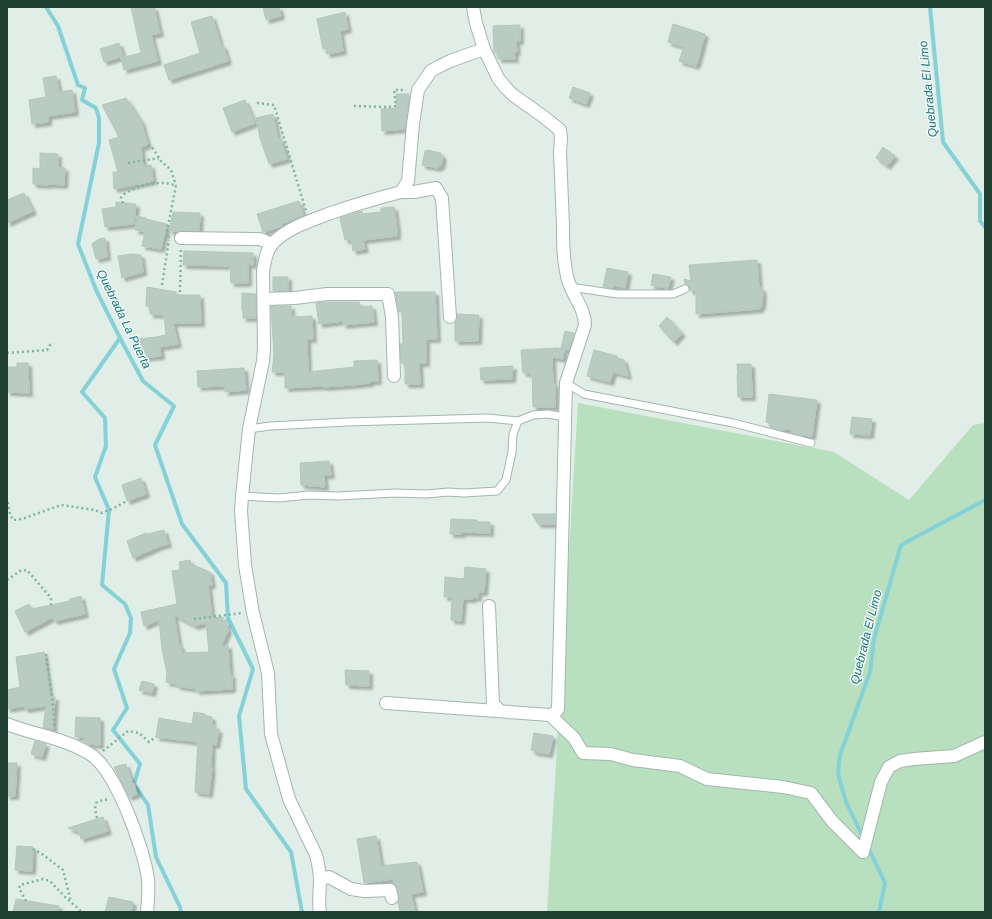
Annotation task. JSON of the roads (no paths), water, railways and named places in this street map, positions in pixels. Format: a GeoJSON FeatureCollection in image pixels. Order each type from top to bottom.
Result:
{"type":"FeatureCollection","features":[{"type":"Feature","properties":{"kind":"street"},"geometry":{"type":"LineString","coordinates":[[386,703],[550,715],[555,713],[558,709],[566,384],[585,324],[584,315],[570,286],[567,276],[563,242],[560,130],[513,95],[498,78],[484,49],[473,7]]}},
{"type":"Feature","properties":{"kind":"street"},"geometry":{"type":"LineString","coordinates":[[401,192],[408,181],[413,124],[418,90],[431,71],[450,61],[484,49]]}},
{"type":"Feature","properties":{"kind":"street"},"geometry":{"type":"LineString","coordinates":[[320,912],[320,879],[316,855],[290,799],[271,734],[268,673],[253,613],[245,564],[241,511],[242,496],[249,429],[263,361],[263,271],[267,252],[272,244],[287,232],[309,221],[401,192],[414,192],[436,188],[442,198],[450,317]]}},
{"type":"Feature","properties":{"kind":"street"},"geometry":{"type":"LineString","coordinates":[[175,238],[253,238],[272,244]]}},
{"type":"Feature","properties":{"kind":"street"},"geometry":{"type":"LineString","coordinates":[[264,299],[295,298],[326,294],[388,294],[392,317],[394,376]]}},
{"type":"Feature","properties":{"kind":"street"},"geometry":{"type":"LineString","coordinates":[[489,606],[494,704],[500,711]]}},
{"type":"Feature","properties":{"kind":"street"},"geometry":{"type":"LineString","coordinates":[[550,715],[574,738],[583,753],[610,754],[634,760],[680,766],[707,778],[783,787],[811,793],[832,821],[863,852],[881,782],[889,767],[900,761],[954,756],[985,742]]}},
{"type":"Feature","properties":{"kind":"street"},"geometry":{"type":"LineString","coordinates":[[7,724],[84,750],[102,765],[119,794],[140,844],[148,884],[147,912]]}},
{"type":"Feature","properties":{"kind":"street"},"geometry":{"type":"LineString","coordinates":[[320,879],[329,877],[351,889],[364,892],[390,890],[392,898]]}},
{"type":"Feature","properties":{"kind":"lane"},"geometry":{"type":"LineString","coordinates":[[570,286],[617,294],[673,294],[685,289]]}},
{"type":"Feature","properties":{"kind":"lane"},"geometry":{"type":"LineString","coordinates":[[566,384],[584,394],[733,423],[811,443]]}},
{"type":"Feature","properties":{"kind":"lane"},"geometry":{"type":"LineString","coordinates":[[249,429],[270,426],[347,422],[488,418],[518,421],[533,415],[548,414],[565,417]]}},
{"type":"Feature","properties":{"kind":"lane"},"geometry":{"type":"LineString","coordinates":[[242,496],[279,498],[310,495],[338,496],[395,493],[427,494],[448,492],[497,492],[506,480],[512,452],[513,434],[518,421]]}},
{"type":"Feature","properties":{"kind":"waterway","name":"Quebrada La Puerta"},"geometry":{"type":"LineString","coordinates":[[46,7],[58,26],[78,85],[85,88],[82,100],[96,108],[99,118],[99,143],[78,244],[97,292],[143,381],[174,406],[155,445],[182,524],[226,583],[228,618],[253,669],[239,716],[246,789],[291,852],[302,912]]}},
{"type":"Feature","properties":{"kind":"waterway","name":"Quebrada El Limo"},"geometry":{"type":"LineString","coordinates":[[930,7],[943,142],[980,194],[980,221],[985,227]]}},
{"type":"Feature","properties":{"kind":"waterway"},"geometry":{"type":"LineString","coordinates":[[120,338],[82,392],[105,418],[106,446],[95,477],[109,510],[102,585],[125,604],[131,618],[130,633],[114,669],[127,708],[113,730],[140,764],[134,784],[148,805],[156,857],[181,912]]}},
{"type":"Feature","properties":{"kind":"waterway","name":"Quebrada El Limo"},"geometry":{"type":"LineString","coordinates":[[863,837],[846,802],[838,774],[840,755],[870,672],[874,639],[901,545],[985,500]]}},
{"type":"Feature","properties":{"kind":"waterway","name":"Quebrada El Limo"},"geometry":{"type":"LineString","coordinates":[[868,847],[885,883],[879,912]]}}]}
